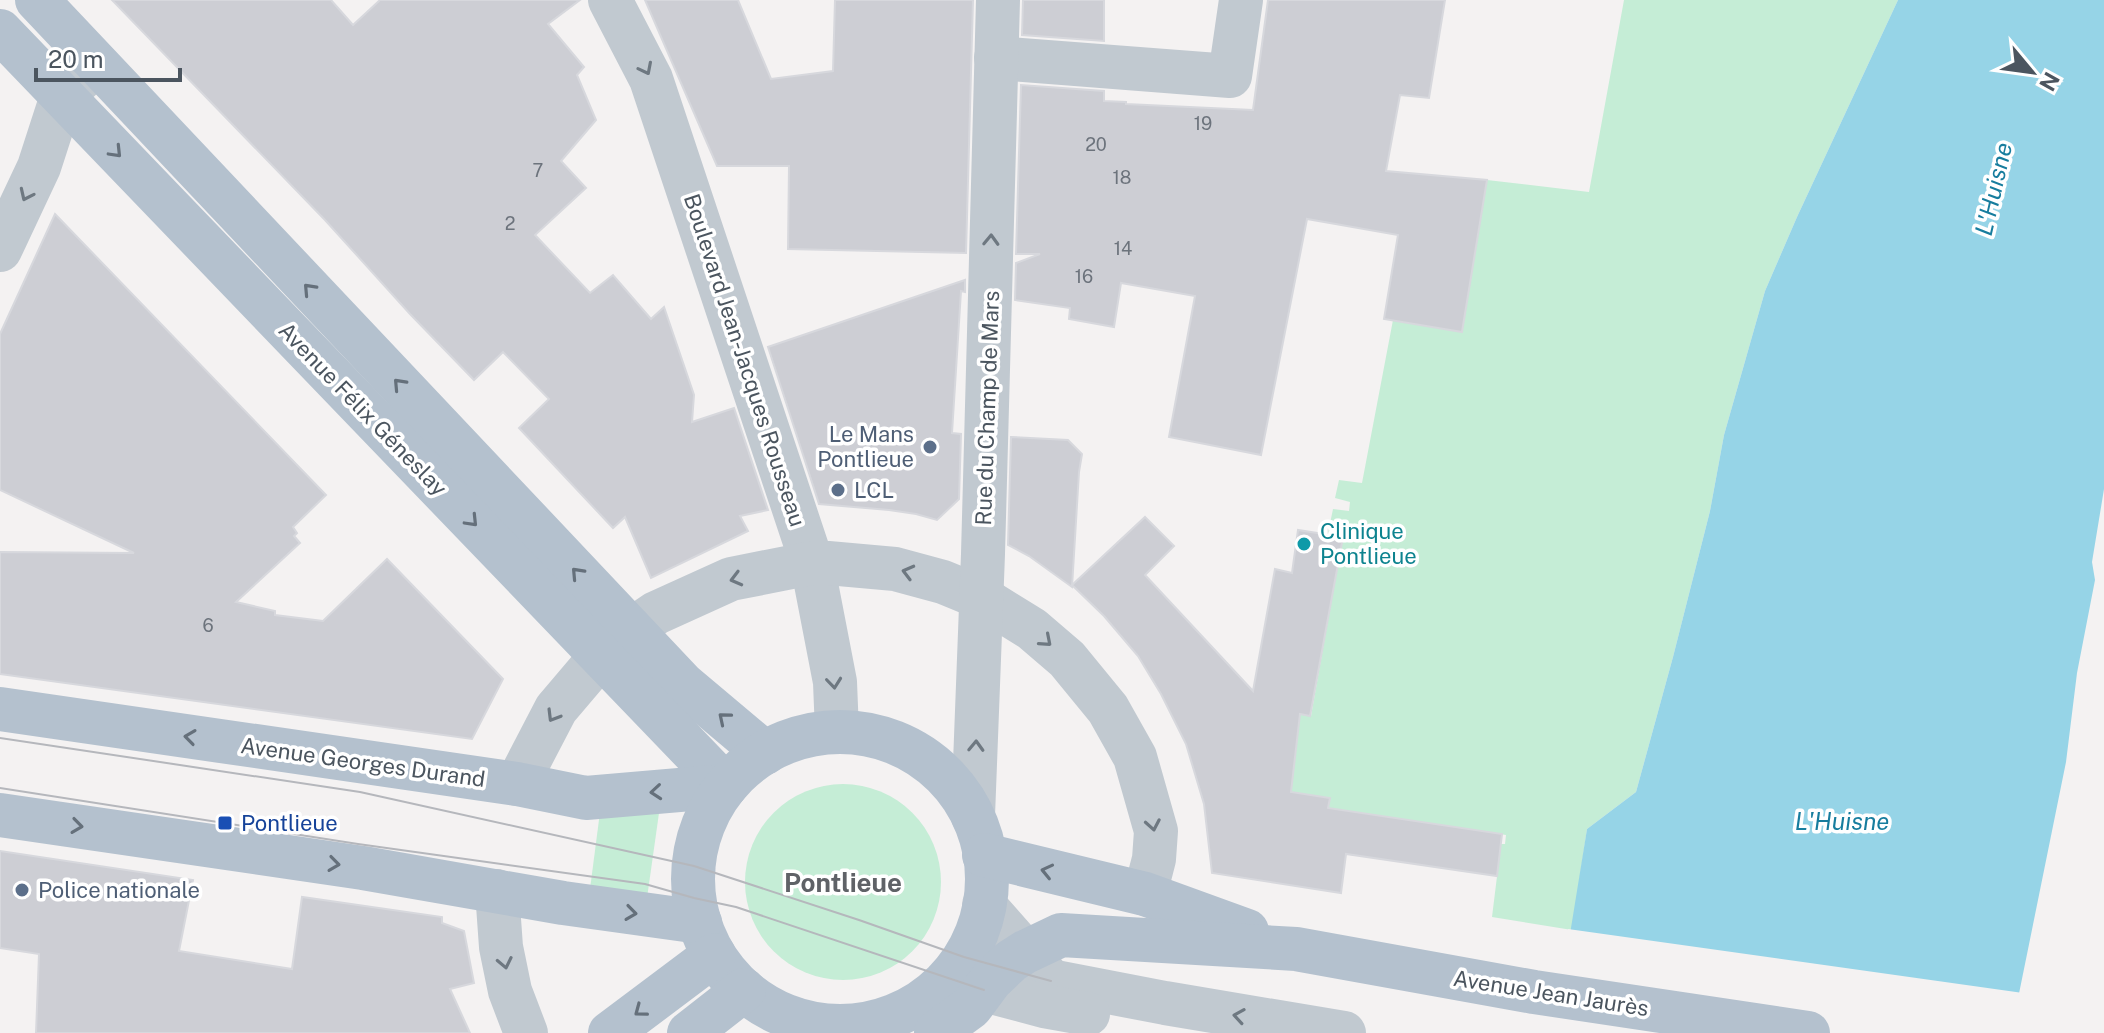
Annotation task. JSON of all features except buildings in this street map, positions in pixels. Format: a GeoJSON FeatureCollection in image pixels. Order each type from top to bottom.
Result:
{"type":"FeatureCollection","features":[{"type":"Feature","properties":{"kind":"main road","name":"Avenue Félix Géneslay"},"geometry":{"type":"LineString","coordinates":[[37,0],[616,643],[726,786]]}},
{"type":"Feature","properties":{"kind":"main road","name":"Avenue Félix Géneslay"},"geometry":{"type":"LineString","coordinates":[[0,31],[62,96],[616,643],[683,684],[765,753]]}},
{"type":"Feature","properties":{"kind":"main road","name":"Avenue Georges Durand"},"geometry":{"type":"LineString","coordinates":[[0,709],[517,784],[586,798],[726,786]]}},
{"type":"Feature","properties":{"kind":"main road"},"geometry":{"type":"LineString","coordinates":[[837,732],[890,740],[921,756],[947,778],[961,796],[979,836],[986,882],[984,905],[974,937],[956,968],[935,990],[905,1010],[881,1019],[846,1026],[810,1023],[774,1011],[728,973],[707,938],[693,890],[698,841],[712,807],[726,786],[744,767],[765,753],[794,739],[837,732]]}},
{"type":"Feature","properties":{"kind":"main road"},"geometry":{"type":"LineString","coordinates":[[0,815],[363,868],[497,891],[563,903],[707,938]]}},
{"type":"Feature","properties":{"kind":"main road","name":"Avenue Jean Jaurès"},"geometry":{"type":"LineString","coordinates":[[979,836],[1296,949]]}},
{"type":"Feature","properties":{"kind":"main road","name":"Avenue Jean Jaurès"},"geometry":{"type":"LineString","coordinates":[[936,1033],[971,1007],[1002,969],[1025,952],[1061,935],[1296,949],[1534,992],[1808,1033]]}},
{"type":"Feature","properties":{"kind":"main road"},"geometry":{"type":"LineString","coordinates":[[610,1033],[707,938]]}},
{"type":"Feature","properties":{"kind":"main road"},"geometry":{"type":"LineString","coordinates":[[689,1033],[774,1011]]}},
{"type":"Feature","properties":{"kind":"street","name":"Boulevard Jean-Jacques Rousseau"},"geometry":{"type":"LineString","coordinates":[[610,0],[651,79],[812,563],[835,682],[837,732]]}},
{"type":"Feature","properties":{"kind":"street","name":"Rue du Champ de Mars"},"geometry":{"type":"LineString","coordinates":[[979,836],[982,598],[998,0]]}},
{"type":"Feature","properties":{"kind":"street"},"geometry":{"type":"LineString","coordinates":[[996,58],[1230,76],[1241,0]]}},
{"type":"Feature","properties":{"kind":"street"},"geometry":{"type":"LineString","coordinates":[[0,250],[39,167],[62,96],[97,64]]}},
{"type":"Feature","properties":{"kind":"street"},"geometry":{"type":"LineString","coordinates":[[517,784],[556,709],[616,643],[656,613],[731,579],[812,563],[895,569],[943,582],[982,598],[1032,629],[1067,659],[1108,709],[1135,757],[1156,831],[1154,859],[1145,894]]}},
{"type":"Feature","properties":{"kind":"street"},"geometry":{"type":"LineString","coordinates":[[497,891],[501,947],[510,991],[526,1033]]}},
{"type":"Feature","properties":{"kind":"street"},"geometry":{"type":"LineString","coordinates":[[984,905],[1051,981],[1344,1033]]}},
{"type":"Feature","properties":{"kind":"street"},"geometry":{"type":"LineString","coordinates":[[984,990],[1044,1006],[1201,1033]]}},
{"type":"Feature","properties":{"kind":"green space"},"geometry":{"type":"Polygon","coordinates":[[[1624,0],[1898,0],[1765,291],[1724,435],[1710,511],[1636,792],[1587,829],[1572,930],[1492,917],[1501,844],[1505,844],[1506,835],[1328,808],[1330,798],[1291,792],[1293,771],[1278,710],[1311,716],[1335,581],[1319,577],[1333,509],[1349,511],[1350,502],[1335,498],[1339,480],[1362,483],[1393,320],[1462,331],[1487,180],[1589,192],[1624,0]]]}},
{"type":"Feature","properties":{"kind":"green space"},"geometry":{"type":"Polygon","coordinates":[[[843,784],[881,791],[898,800],[912,813],[925,827],[934,844],[941,882],[934,920],[925,937],[912,951],[898,964],[881,973],[843,980],[805,973],[788,964],[774,951],[761,937],[752,920],[745,882],[752,844],[761,827],[774,813],[788,800],[805,791],[843,784]]]}},
{"type":"Feature","properties":{"kind":"green space"},"geometry":{"type":"Polygon","coordinates":[[[660,806],[647,898],[590,889],[600,812],[660,806]]]}},
{"type":"Feature","properties":{"kind":"water","name":"L'Huisne"},"geometry":{"type":"Polygon","coordinates":[[[1898,0],[2104,0],[2104,489],[2092,562],[2095,580],[2077,673],[2066,762],[2011,1033],[1554,1033],[1587,829],[1636,792],[1710,511],[1724,435],[1765,291],[1898,0]]]}},
{"type":"Feature","properties":{"kind":"pier"},"geometry":{"type":"Polygon","coordinates":[[[1568,929],[2023,993],[2015,1033],[1550,1033],[1568,929]]]}},
{"type":"Feature","properties":{"kind":"tram line"},"geometry":{"type":"LineString","coordinates":[[0,738],[360,792],[694,866],[964,957],[1051,981]]}},
{"type":"Feature","properties":{"kind":"tram line"},"geometry":{"type":"LineString","coordinates":[[0,788],[358,844],[645,884],[736,907],[984,990]]}},
{"type":"Feature","properties":{"kind":"place","name":"Le Mans Pontlieue"},"geometry":{"type":"Point","coordinates":[930,447]}},
{"type":"Feature","properties":{"kind":"place","name":"LCL"},"geometry":{"type":"Point","coordinates":[838,490]}},
{"type":"Feature","properties":{"kind":"place","name":"Clinique Pontlieue"},"geometry":{"type":"Point","coordinates":[1304,544]}},
{"type":"Feature","properties":{"kind":"place","name":"Pontlieue"},"geometry":{"type":"Point","coordinates":[225,823]}},
{"type":"Feature","properties":{"kind":"place","name":"Police nationale"},"geometry":{"type":"Point","coordinates":[22,890]}},
{"type":"Feature","properties":{"kind":"district","name":"Pontlieue"},"geometry":{"type":"Point","coordinates":[843,883]}}]}
